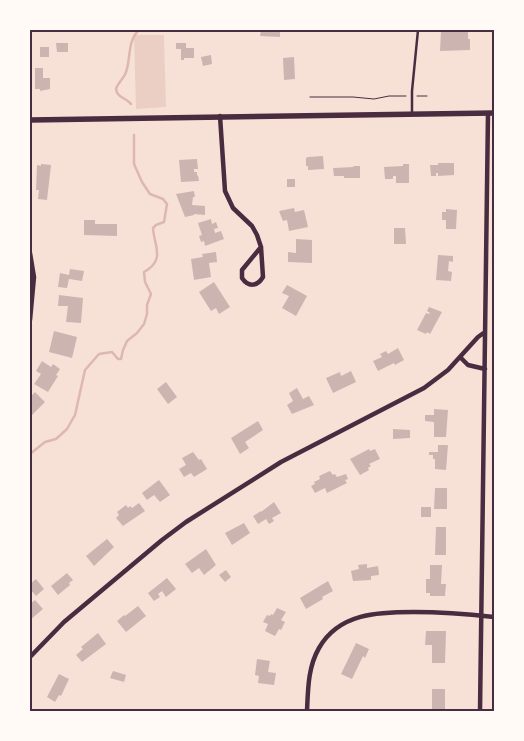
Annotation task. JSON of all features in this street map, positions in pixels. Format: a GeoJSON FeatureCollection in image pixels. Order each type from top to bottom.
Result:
{"type":"FeatureCollection","features":[{"type":"Feature","properties":{"kind":"street"},"geometry":{"type":"LineString","coordinates":[[30,120],[491,113],[485,332],[480,711]]}},
{"type":"Feature","properties":{"kind":"street"},"geometry":{"type":"LineString","coordinates":[[220,116],[225,191],[233,208],[255,231],[261,247],[263,277],[254,285],[247,284],[242,278],[242,270],[261,247]]}},
{"type":"Feature","properties":{"kind":"street"},"geometry":{"type":"LineString","coordinates":[[30,253],[34,277],[30,320]]}},
{"type":"Feature","properties":{"kind":"street"},"geometry":{"type":"LineString","coordinates":[[30,657],[64,622],[186,522],[281,462],[424,388],[460,358],[478,337],[485,332]]}},
{"type":"Feature","properties":{"kind":"street"},"geometry":{"type":"LineString","coordinates":[[460,358],[468,365],[485,369]]}},
{"type":"Feature","properties":{"kind":"street"},"geometry":{"type":"LineString","coordinates":[[307,711],[308,681],[314,659],[323,641],[344,622],[377,613],[440,613],[494,617]]}},
{"type":"Feature","properties":{"kind":"lane"},"geometry":{"type":"LineString","coordinates":[[412,115],[417,31]]}},
{"type":"Feature","properties":{"kind":"path"},"geometry":{"type":"LineString","coordinates":[[310,97],[374,99],[389,96],[426,96]]}},
{"type":"Feature","properties":{"kind":"shaded area"},"geometry":{"type":"Polygon","coordinates":[[[134,35],[164,35],[166,107],[136,109],[134,35]]]}},
{"type":"Feature","properties":{"kind":"building"},"geometry":{"type":"Polygon","coordinates":[[[261,30],[280,30],[280,37],[260,36],[261,30]]]}},
{"type":"Feature","properties":{"kind":"building"},"geometry":{"type":"Polygon","coordinates":[[[441,30],[451,30],[451,32],[468,30],[470,50],[440,51],[441,30]]]}},
{"type":"Feature","properties":{"kind":"building"},"geometry":{"type":"Polygon","coordinates":[[[56,43],[68,43],[68,52],[57,52],[56,43]]]}},
{"type":"Feature","properties":{"kind":"building"},"geometry":{"type":"Polygon","coordinates":[[[176,43],[186,43],[186,48],[194,48],[194,58],[184,58],[184,60],[181,60],[181,49],[176,49],[176,43]]]}},
{"type":"Feature","properties":{"kind":"building"},"geometry":{"type":"Polygon","coordinates":[[[40,47],[49,47],[49,57],[40,57],[40,47]]]}},
{"type":"Feature","properties":{"kind":"building"},"geometry":{"type":"Polygon","coordinates":[[[211,55],[212,64],[203,66],[201,57],[211,55]]]}},
{"type":"Feature","properties":{"kind":"building"},"geometry":{"type":"Polygon","coordinates":[[[294,57],[295,79],[284,80],[283,58],[294,57]]]}},
{"type":"Feature","properties":{"kind":"building"},"geometry":{"type":"Polygon","coordinates":[[[35,68],[43,68],[43,78],[50,78],[50,89],[40,91],[40,89],[35,89],[35,68]]]}},
{"type":"Feature","properties":{"kind":"building"},"geometry":{"type":"Polygon","coordinates":[[[323,156],[324,169],[308,170],[306,158],[323,156]]]}},
{"type":"Feature","properties":{"kind":"building"},"geometry":{"type":"Polygon","coordinates":[[[197,159],[198,169],[194,169],[194,172],[197,172],[199,181],[181,182],[179,160],[197,159]]]}},
{"type":"Feature","properties":{"kind":"building"},"geometry":{"type":"Polygon","coordinates":[[[438,163],[454,163],[454,175],[438,176],[438,173],[436,173],[436,176],[431,176],[430,165],[438,165],[438,163]]]}},
{"type":"Feature","properties":{"kind":"building"},"geometry":{"type":"Polygon","coordinates":[[[41,164],[51,165],[47,200],[38,199],[39,190],[36,190],[37,165],[41,166],[41,164]]]}},
{"type":"Feature","properties":{"kind":"building"},"geometry":{"type":"Polygon","coordinates":[[[403,164],[409,164],[409,183],[396,183],[396,176],[393,176],[393,179],[385,179],[384,167],[403,166],[403,164]]]}},
{"type":"Feature","properties":{"kind":"building"},"geometry":{"type":"Polygon","coordinates":[[[360,166],[360,178],[334,176],[333,168],[360,166]]]}},
{"type":"Feature","properties":{"kind":"building"},"geometry":{"type":"Polygon","coordinates":[[[287,179],[295,179],[295,187],[287,187],[287,179]]]}},
{"type":"Feature","properties":{"kind":"building"},"geometry":{"type":"Polygon","coordinates":[[[194,191],[195,197],[193,197],[192,205],[205,206],[205,215],[194,214],[185,217],[176,194],[194,191]]]}},
{"type":"Feature","properties":{"kind":"building"},"geometry":{"type":"Polygon","coordinates":[[[294,208],[295,212],[304,210],[308,227],[289,231],[287,220],[283,221],[279,211],[294,208]]]}},
{"type":"Feature","properties":{"kind":"building"},"geometry":{"type":"Polygon","coordinates":[[[446,209],[457,210],[456,229],[446,229],[446,220],[442,220],[442,212],[446,212],[446,209]]]}},
{"type":"Feature","properties":{"kind":"building"},"geometry":{"type":"Polygon","coordinates":[[[211,219],[212,224],[216,222],[218,228],[214,229],[215,233],[221,231],[224,239],[205,246],[204,241],[201,242],[199,236],[202,235],[198,223],[211,219]]]}},
{"type":"Feature","properties":{"kind":"building"},"geometry":{"type":"Polygon","coordinates":[[[84,220],[95,220],[95,224],[117,224],[117,236],[84,235],[84,220]]]}},
{"type":"Feature","properties":{"kind":"building"},"geometry":{"type":"Polygon","coordinates":[[[394,228],[405,228],[406,244],[394,244],[394,228]]]}},
{"type":"Feature","properties":{"kind":"building"},"geometry":{"type":"Polygon","coordinates":[[[296,239],[312,240],[312,263],[288,262],[288,252],[296,253],[296,239]]]}},
{"type":"Feature","properties":{"kind":"building"},"geometry":{"type":"Polygon","coordinates":[[[216,252],[217,262],[209,263],[211,277],[194,280],[191,259],[203,257],[202,254],[216,252]]]}},
{"type":"Feature","properties":{"kind":"building"},"geometry":{"type":"Polygon","coordinates":[[[438,255],[453,256],[453,262],[449,261],[448,271],[452,272],[451,281],[436,280],[438,255]]]}},
{"type":"Feature","properties":{"kind":"building"},"geometry":{"type":"Polygon","coordinates":[[[70,269],[84,271],[82,281],[69,279],[67,288],[58,287],[60,273],[69,275],[70,269]]]}},
{"type":"Feature","properties":{"kind":"building"},"geometry":{"type":"Polygon","coordinates":[[[214,282],[230,307],[219,314],[216,308],[211,311],[199,292],[214,282]]]}},
{"type":"Feature","properties":{"kind":"building"},"geometry":{"type":"Polygon","coordinates":[[[287,285],[307,296],[296,316],[282,308],[289,296],[282,293],[287,285]]]}},
{"type":"Feature","properties":{"kind":"building"},"geometry":{"type":"Polygon","coordinates":[[[59,295],[83,298],[81,323],[66,322],[68,306],[58,306],[59,295]]]}},
{"type":"Feature","properties":{"kind":"building"},"geometry":{"type":"Polygon","coordinates":[[[429,307],[442,312],[430,334],[427,332],[426,334],[417,330],[426,313],[430,313],[427,311],[429,307]]]}},
{"type":"Feature","properties":{"kind":"building"},"geometry":{"type":"Polygon","coordinates":[[[54,331],[77,337],[72,358],[49,352],[54,331]]]}},
{"type":"Feature","properties":{"kind":"building"},"geometry":{"type":"Polygon","coordinates":[[[398,348],[404,360],[378,371],[373,361],[382,357],[380,354],[386,351],[388,354],[398,348]]]}},
{"type":"Feature","properties":{"kind":"building"},"geometry":{"type":"Polygon","coordinates":[[[42,361],[51,367],[53,364],[60,369],[48,392],[34,384],[41,374],[36,371],[42,361]]]}},
{"type":"Feature","properties":{"kind":"building"},"geometry":{"type":"Polygon","coordinates":[[[351,371],[356,382],[333,393],[326,378],[340,372],[341,376],[351,371]]]}},
{"type":"Feature","properties":{"kind":"building"},"geometry":{"type":"Polygon","coordinates":[[[166,382],[177,397],[168,404],[157,389],[166,382]]]}},
{"type":"Feature","properties":{"kind":"building"},"geometry":{"type":"Polygon","coordinates":[[[297,388],[303,399],[309,396],[314,405],[292,414],[287,405],[293,401],[289,393],[297,388]]]}},
{"type":"Feature","properties":{"kind":"building"},"geometry":{"type":"Polygon","coordinates":[[[35,392],[45,402],[30,417],[30,393],[32,395],[35,392]]]}},
{"type":"Feature","properties":{"kind":"building"},"geometry":{"type":"Polygon","coordinates":[[[434,409],[448,410],[446,437],[434,437],[434,422],[425,421],[425,415],[434,415],[434,409]]]}},
{"type":"Feature","properties":{"kind":"building"},"geometry":{"type":"Polygon","coordinates":[[[258,421],[263,430],[245,442],[249,448],[240,454],[231,438],[258,421]]]}},
{"type":"Feature","properties":{"kind":"building"},"geometry":{"type":"Polygon","coordinates":[[[393,429],[410,430],[410,438],[393,439],[393,429]]]}},
{"type":"Feature","properties":{"kind":"building"},"geometry":{"type":"Polygon","coordinates":[[[438,445],[448,445],[446,470],[435,469],[435,459],[433,459],[433,455],[429,455],[429,452],[438,452],[438,445]]]}},
{"type":"Feature","properties":{"kind":"building"},"geometry":{"type":"Polygon","coordinates":[[[369,449],[370,451],[375,449],[380,459],[369,464],[371,466],[368,468],[369,470],[360,475],[350,459],[369,449]]]}},
{"type":"Feature","properties":{"kind":"building"},"geometry":{"type":"Polygon","coordinates":[[[193,452],[199,460],[201,459],[207,469],[194,477],[191,473],[184,477],[179,469],[186,465],[182,458],[193,452]]]}},
{"type":"Feature","properties":{"kind":"building"},"geometry":{"type":"Polygon","coordinates":[[[330,471],[337,477],[346,474],[348,479],[345,480],[347,483],[327,493],[325,488],[315,493],[311,486],[320,479],[319,476],[330,471]]]}},
{"type":"Feature","properties":{"kind":"building"},"geometry":{"type":"Polygon","coordinates":[[[159,480],[170,495],[160,502],[154,495],[147,500],[142,493],[159,480]]]}},
{"type":"Feature","properties":{"kind":"building"},"geometry":{"type":"Polygon","coordinates":[[[435,488],[447,488],[447,509],[434,509],[435,488]]]}},
{"type":"Feature","properties":{"kind":"building"},"geometry":{"type":"Polygon","coordinates":[[[274,502],[281,513],[272,518],[274,521],[269,524],[266,519],[258,524],[253,516],[274,502]]]}},
{"type":"Feature","properties":{"kind":"building"},"geometry":{"type":"Polygon","coordinates":[[[139,503],[145,511],[123,526],[116,518],[119,515],[117,512],[126,505],[128,508],[130,506],[132,508],[139,503]]]}},
{"type":"Feature","properties":{"kind":"building"},"geometry":{"type":"Polygon","coordinates":[[[421,507],[431,507],[431,517],[421,517],[421,507]]]}},
{"type":"Feature","properties":{"kind":"building"},"geometry":{"type":"Polygon","coordinates":[[[244,523],[250,533],[232,545],[225,533],[244,523]]]}},
{"type":"Feature","properties":{"kind":"building"},"geometry":{"type":"Polygon","coordinates":[[[436,527],[446,527],[446,555],[435,555],[436,527]]]}},
{"type":"Feature","properties":{"kind":"building"},"geometry":{"type":"Polygon","coordinates":[[[107,539],[114,547],[94,566],[86,556],[107,539]]]}},
{"type":"Feature","properties":{"kind":"building"},"geometry":{"type":"Polygon","coordinates":[[[206,549],[216,565],[204,575],[199,568],[192,573],[185,564],[206,549]]]}},
{"type":"Feature","properties":{"kind":"building"},"geometry":{"type":"Polygon","coordinates":[[[367,564],[367,568],[378,566],[379,575],[371,576],[371,580],[353,581],[351,571],[359,569],[358,565],[367,564]]]}},
{"type":"Feature","properties":{"kind":"building"},"geometry":{"type":"Polygon","coordinates":[[[430,565],[442,565],[441,584],[446,584],[445,596],[430,596],[430,593],[426,593],[426,579],[430,579],[430,565]]]}},
{"type":"Feature","properties":{"kind":"building"},"geometry":{"type":"Polygon","coordinates":[[[226,570],[231,577],[225,582],[219,575],[226,570]]]}},
{"type":"Feature","properties":{"kind":"building"},"geometry":{"type":"Polygon","coordinates":[[[67,573],[73,580],[58,595],[51,586],[67,573]]]}},
{"type":"Feature","properties":{"kind":"building"},"geometry":{"type":"Polygon","coordinates":[[[167,578],[176,589],[166,597],[162,591],[158,594],[160,597],[154,601],[148,593],[167,578]]]}},
{"type":"Feature","properties":{"kind":"building"},"geometry":{"type":"Polygon","coordinates":[[[36,579],[44,589],[36,596],[30,589],[30,584],[36,579]]]}},
{"type":"Feature","properties":{"kind":"building"},"geometry":{"type":"Polygon","coordinates":[[[328,581],[333,591],[306,609],[300,598],[328,581]]]}},
{"type":"Feature","properties":{"kind":"building"},"geometry":{"type":"Polygon","coordinates":[[[35,600],[43,609],[30,620],[30,604],[35,600]]]}},
{"type":"Feature","properties":{"kind":"building"},"geometry":{"type":"Polygon","coordinates":[[[138,606],[146,616],[126,632],[117,621],[138,606]]]}},
{"type":"Feature","properties":{"kind":"building"},"geometry":{"type":"Polygon","coordinates":[[[277,608],[286,612],[281,620],[285,622],[275,636],[265,631],[268,624],[263,622],[267,615],[273,615],[277,608]]]}},
{"type":"Feature","properties":{"kind":"building"},"geometry":{"type":"Polygon","coordinates":[[[426,631],[446,631],[445,663],[432,663],[432,645],[425,645],[426,631]]]}},
{"type":"Feature","properties":{"kind":"building"},"geometry":{"type":"Polygon","coordinates":[[[98,633],[106,644],[82,662],[76,655],[83,649],[81,647],[98,633]]]}},
{"type":"Feature","properties":{"kind":"building"},"geometry":{"type":"Polygon","coordinates":[[[356,643],[369,649],[365,658],[363,656],[352,679],[341,674],[356,643]]]}},
{"type":"Feature","properties":{"kind":"building"},"geometry":{"type":"Polygon","coordinates":[[[257,659],[270,661],[268,672],[276,673],[274,685],[258,683],[259,676],[255,675],[257,659]]]}},
{"type":"Feature","properties":{"kind":"building"},"geometry":{"type":"Polygon","coordinates":[[[113,671],[126,675],[124,682],[110,678],[113,671]]]}},
{"type":"Feature","properties":{"kind":"building"},"geometry":{"type":"Polygon","coordinates":[[[59,674],[69,679],[61,696],[59,695],[55,702],[47,697],[59,674]]]}},
{"type":"Feature","properties":{"kind":"building"},"geometry":{"type":"Polygon","coordinates":[[[432,689],[445,689],[445,709],[432,709],[432,689]]]}},
{"type":"Feature","properties":{"kind":"waterway"},"geometry":{"type":"LineString","coordinates":[[131,104],[120,96],[116,89],[128,67],[131,45],[135,34],[139,30]]}},
{"type":"Feature","properties":{"kind":"waterway"},"geometry":{"type":"LineString","coordinates":[[30,454],[45,442],[56,439],[67,429],[75,415],[85,370],[99,354],[112,352],[118,359],[121,359],[127,341],[144,324],[151,294],[145,282],[144,272],[155,263],[157,258],[153,228],[164,222],[167,204],[163,199],[150,194],[142,182],[134,164],[134,135]]}}]}
